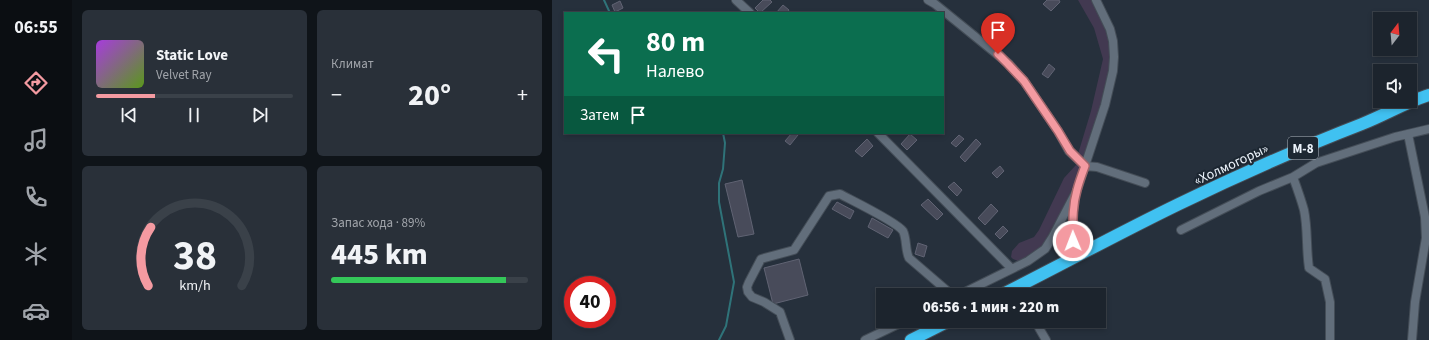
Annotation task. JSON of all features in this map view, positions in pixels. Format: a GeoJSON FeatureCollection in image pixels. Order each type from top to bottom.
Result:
{"type":"FeatureCollection","features":[{"type":"Feature","properties":{"kind":"highway","name":"«Холмогоры»"},"geometry":{"type":"LineString","coordinates":[[1076,257],[1163,212],[1276,159],[1373,119],[1415,99],[1429,95]]}},
{"type":"Feature","properties":{"kind":"highway","name":"М-8"},"geometry":{"type":"LineString","coordinates":[[1015,288],[1076,257]]}},
{"type":"Feature","properties":{"kind":"highway"},"geometry":{"type":"LineString","coordinates":[[911,340],[935,328]]}},
{"type":"Feature","properties":{"kind":"street"},"geometry":{"type":"LineString","coordinates":[[736,0],[749,12]]}},
{"type":"Feature","properties":{"kind":"street"},"geometry":{"type":"LineString","coordinates":[[928,0],[935,4],[1008,64],[1024,81],[1070,151],[1085,166],[1097,167],[1145,183]]}},
{"type":"Feature","properties":{"kind":"street"},"geometry":{"type":"LineString","coordinates":[[1076,257],[1073,241],[1072,219],[1077,190],[1110,88],[1114,57],[1113,41],[1110,29],[1096,0]]}},
{"type":"Feature","properties":{"kind":"street"},"geometry":{"type":"LineString","coordinates":[[1180,230],[1258,191],[1293,177],[1316,163],[1366,146],[1408,134],[1429,130]]}},
{"type":"Feature","properties":{"kind":"street"},"geometry":{"type":"LineString","coordinates":[[879,134],[1012,269]]}},
{"type":"Feature","properties":{"kind":"street"},"geometry":{"type":"LineString","coordinates":[[1408,134],[1425,217],[1426,238],[1415,302],[1412,340]]}},
{"type":"Feature","properties":{"kind":"street"},"geometry":{"type":"LineString","coordinates":[[1293,177],[1304,210],[1309,268],[1325,279],[1330,302],[1330,340]]}},
{"type":"Feature","properties":{"kind":"street"},"geometry":{"type":"LineString","coordinates":[[973,288],[1028,261],[1045,249],[1077,190]]}},
{"type":"Feature","properties":{"kind":"street"},"geometry":{"type":"LineString","coordinates":[[790,340],[780,312],[774,307],[752,297],[748,292],[747,287],[753,272],[761,260],[794,250],[829,196],[840,194],[889,220],[900,228],[905,237],[909,258],[944,288]]}},
{"type":"Feature","properties":{"kind":"street"},"geometry":{"type":"LineString","coordinates":[[1062,218],[1072,219]]}},
{"type":"Feature","properties":{"kind":"street"},"geometry":{"type":"LineString","coordinates":[[865,340],[890,328]]}},
{"type":"Feature","properties":{"kind":"street"},"geometry":{"type":"LineString","coordinates":[[1039,328],[1046,340]]}},
{"type":"Feature","properties":{"kind":"shaded area"},"geometry":{"type":"Polygon","coordinates":[[[1078,0],[1092,0],[1102,18],[1110,43],[1110,70],[1100,113],[1086,156],[1081,158],[1078,154],[1091,111],[1103,59],[1094,28],[1078,0]]]}},
{"type":"Feature","properties":{"kind":"shaded area"},"geometry":{"type":"Polygon","coordinates":[[[1076,165],[1079,166],[1080,172],[1043,246],[1023,259],[1018,261],[1013,259],[1011,257],[1012,251],[1019,243],[1034,237],[1039,230],[1064,178],[1076,165]]]}},
{"type":"Feature","properties":{"kind":"building"},"geometry":{"type":"Polygon","coordinates":[[[763,0],[770,0],[772,2],[761,12],[755,8],[763,0]]]}},
{"type":"Feature","properties":{"kind":"building"},"geometry":{"type":"Polygon","coordinates":[[[1047,0],[1059,0],[1060,2],[1051,11],[1043,4],[1047,0]]]}},
{"type":"Feature","properties":{"kind":"building"},"geometry":{"type":"Polygon","coordinates":[[[620,1],[623,8],[615,12],[612,5],[620,1]]]}},
{"type":"Feature","properties":{"kind":"building"},"geometry":{"type":"Polygon","coordinates":[[[783,5],[789,10],[788,12],[777,12],[783,5]]]}},
{"type":"Feature","properties":{"kind":"building"},"geometry":{"type":"Polygon","coordinates":[[[1049,64],[1055,69],[1048,78],[1042,74],[1049,64]]]}},
{"type":"Feature","properties":{"kind":"building"},"geometry":{"type":"Polygon","coordinates":[[[791,134],[798,135],[790,145],[785,141],[791,134]]]}},
{"type":"Feature","properties":{"kind":"building"},"geometry":{"type":"Polygon","coordinates":[[[910,134],[917,140],[907,150],[901,144],[910,134]]]}},
{"type":"Feature","properties":{"kind":"building"},"geometry":{"type":"Polygon","coordinates":[[[959,135],[964,139],[956,147],[951,143],[959,135]]]}},
{"type":"Feature","properties":{"kind":"building"},"geometry":{"type":"Polygon","coordinates":[[[867,139],[873,146],[862,157],[855,151],[867,139]]]}},
{"type":"Feature","properties":{"kind":"building"},"geometry":{"type":"Polygon","coordinates":[[[976,139],[981,144],[965,162],[960,157],[976,139]]]}},
{"type":"Feature","properties":{"kind":"building"},"geometry":{"type":"Polygon","coordinates":[[[1000,166],[1004,171],[997,178],[992,173],[1000,166]]]}},
{"type":"Feature","properties":{"kind":"building"},"geometry":{"type":"Polygon","coordinates":[[[742,180],[754,234],[738,237],[725,184],[742,180]]]}},
{"type":"Feature","properties":{"kind":"building"},"geometry":{"type":"Polygon","coordinates":[[[954,182],[962,190],[957,196],[948,187],[954,182]]]}},
{"type":"Feature","properties":{"kind":"building"},"geometry":{"type":"Polygon","coordinates":[[[928,199],[943,214],[937,220],[921,205],[928,199]]]}},
{"type":"Feature","properties":{"kind":"building"},"geometry":{"type":"Polygon","coordinates":[[[837,202],[854,211],[850,219],[832,209],[837,202]]]}},
{"type":"Feature","properties":{"kind":"building"},"geometry":{"type":"Polygon","coordinates":[[[991,204],[998,211],[985,225],[978,218],[991,204]]]}},
{"type":"Feature","properties":{"kind":"building"},"geometry":{"type":"Polygon","coordinates":[[[872,218],[893,230],[888,238],[868,227],[872,218]]]}},
{"type":"Feature","properties":{"kind":"building"},"geometry":{"type":"Polygon","coordinates":[[[1003,226],[1008,231],[1000,239],[995,234],[1003,226]]]}},
{"type":"Feature","properties":{"kind":"building"},"geometry":{"type":"Polygon","coordinates":[[[918,243],[927,246],[924,257],[915,254],[918,243]]]}},
{"type":"Feature","properties":{"kind":"building"},"geometry":{"type":"Polygon","coordinates":[[[799,259],[808,295],[773,304],[764,268],[799,259]]]}},
{"type":"Feature","properties":{"kind":"waterway"},"geometry":{"type":"LineString","coordinates":[[604,0],[610,12]]}},
{"type":"Feature","properties":{"kind":"waterway"},"geometry":{"type":"LineString","coordinates":[[719,340],[726,326],[734,282],[719,202],[719,183],[723,169],[725,143],[723,134]]}},
{"type":"Feature","properties":{"kind":"route"},"geometry":{"type":"LineString","coordinates":[[998,54],[1024,81],[1070,151],[1085,166],[1074,202],[1072,219],[1073,241]]}}]}
